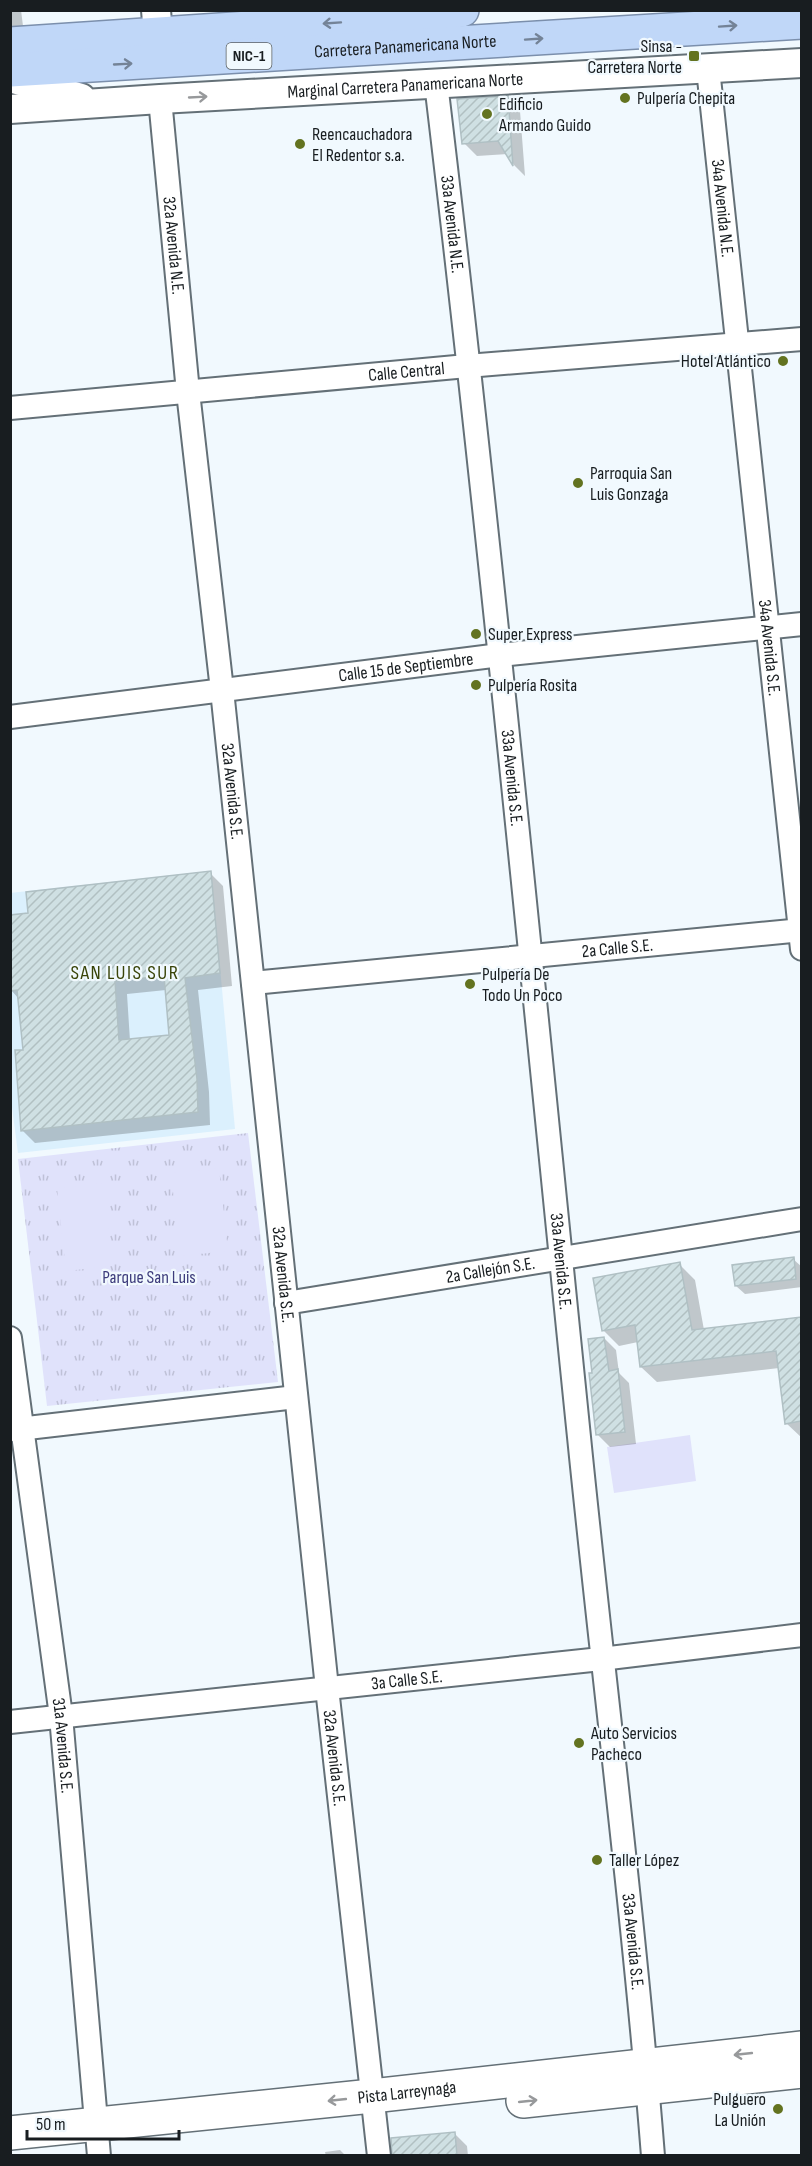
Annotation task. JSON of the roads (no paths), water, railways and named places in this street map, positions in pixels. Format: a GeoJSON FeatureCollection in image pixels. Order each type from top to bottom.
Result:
{"type":"FeatureCollection","features":[{"type":"Feature","properties":{"kind":"highway","name":"Carretera Panamericana Norte"},"geometry":{"type":"LineString","coordinates":[[10,44],[157,23],[444,12]]}},
{"type":"Feature","properties":{"kind":"highway","name":"Carretera Panamericana Norte"},"geometry":{"type":"LineString","coordinates":[[10,70],[801,22]]}},
{"type":"Feature","properties":{"kind":"main road","name":"Pista Larreynaga"},"geometry":{"type":"LineString","coordinates":[[10,2154],[374,2107],[647,2076],[801,2048]]}},
{"type":"Feature","properties":{"kind":"main road","name":"Pista Larreynaga"},"geometry":{"type":"LineString","coordinates":[[647,2076],[801,2071]]}},
{"type":"Feature","properties":{"kind":"main road","name":"Pista Larreynaga"},"geometry":{"type":"LineString","coordinates":[[10,2133],[97,2142]]}},
{"type":"Feature","properties":{"kind":"street","name":"Marginal Carretera Panamericana Norte"},"geometry":{"type":"LineString","coordinates":[[10,110],[160,99],[801,63]]}},
{"type":"Feature","properties":{"kind":"street","name":"34a Avenida N.E."},"geometry":{"type":"LineString","coordinates":[[708,69],[739,345]]}},
{"type":"Feature","properties":{"kind":"street"},"geometry":{"type":"LineString","coordinates":[[10,78],[98,103]]}},
{"type":"Feature","properties":{"kind":"street","name":"33a Avenida N.E."},"geometry":{"type":"LineString","coordinates":[[436,83],[467,366]]}},
{"type":"Feature","properties":{"kind":"street","name":"32a Avenida N.E."},"geometry":{"type":"LineString","coordinates":[[160,99],[188,392]]}},
{"type":"Feature","properties":{"kind":"street","name":"Calle Central"},"geometry":{"type":"LineString","coordinates":[[10,408],[467,366],[801,339]]}},
{"type":"Feature","properties":{"kind":"street","name":"34a Avenida S.E."},"geometry":{"type":"LineString","coordinates":[[739,345],[801,936]]}},
{"type":"Feature","properties":{"kind":"street","name":"33a Avenida S.E."},"geometry":{"type":"LineString","coordinates":[[467,366],[500,655],[601,1659],[647,2076],[653,2156]]}},
{"type":"Feature","properties":{"kind":"street","name":"32a Avenida S.E."},"geometry":{"type":"LineString","coordinates":[[188,392],[379,2156]]}},
{"type":"Feature","properties":{"kind":"street","name":"Calle 15 de Septiembre"},"geometry":{"type":"LineString","coordinates":[[10,717],[500,655],[801,624]]}},
{"type":"Feature","properties":{"kind":"street","name":"2a Calle S.E."},"geometry":{"type":"LineString","coordinates":[[253,982],[801,936]]}},
{"type":"Feature","properties":{"kind":"street","name":"2a Callejón S.E."},"geometry":{"type":"LineString","coordinates":[[286,1303],[801,1219]]}},
{"type":"Feature","properties":{"kind":"street","name":"31a Avenida S.E."},"geometry":{"type":"LineString","coordinates":[[10,1338],[17,1430],[61,1716],[97,2142]]}},
{"type":"Feature","properties":{"kind":"street"},"geometry":{"type":"LineString","coordinates":[[17,1430],[296,1397]]}},
{"type":"Feature","properties":{"kind":"street","name":"3a Calle S.E."},"geometry":{"type":"LineString","coordinates":[[10,1722],[601,1659],[801,1635]]}},
{"type":"Feature","properties":{"kind":"place","name":"Sinsa - Carretera Norte"},"geometry":{"type":"Point","coordinates":[694,56]}},
{"type":"Feature","properties":{"kind":"place","name":"Pulpería Chepita"},"geometry":{"type":"Point","coordinates":[625,98]}},
{"type":"Feature","properties":{"kind":"place","name":"Edificio Armando Guido"},"geometry":{"type":"Point","coordinates":[487,114]}},
{"type":"Feature","properties":{"kind":"place","name":"Reencauchadora El Redentor s.a."},"geometry":{"type":"Point","coordinates":[300,144]}},
{"type":"Feature","properties":{"kind":"place","name":"Hotel Atlántico"},"geometry":{"type":"Point","coordinates":[783,361]}},
{"type":"Feature","properties":{"kind":"place","name":"Parroquia San Luis Gonzaga"},"geometry":{"type":"Point","coordinates":[578,483]}},
{"type":"Feature","properties":{"kind":"place","name":"Super Express"},"geometry":{"type":"Point","coordinates":[476,634]}},
{"type":"Feature","properties":{"kind":"place","name":"Pulpería Rosita"},"geometry":{"type":"Point","coordinates":[476,685]}},
{"type":"Feature","properties":{"kind":"place","name":"Pulpería De Todo Un Poco"},"geometry":{"type":"Point","coordinates":[470,984]}},
{"type":"Feature","properties":{"kind":"place","name":"Auto Servicios Pacheco"},"geometry":{"type":"Point","coordinates":[579,1743]}},
{"type":"Feature","properties":{"kind":"place","name":"Taller López"},"geometry":{"type":"Point","coordinates":[597,1860]}},
{"type":"Feature","properties":{"kind":"place","name":"Pulguero La Unión"},"geometry":{"type":"Point","coordinates":[778,2109]}},
{"type":"Feature","properties":{"kind":"district","name":"SAN LUIS SUR"},"geometry":{"type":"Point","coordinates":[125,973]}},
{"type":"Feature","properties":{"kind":"park label","name":"Parque San Luis"},"geometry":{"type":"Point","coordinates":[149,1277]}}]}
